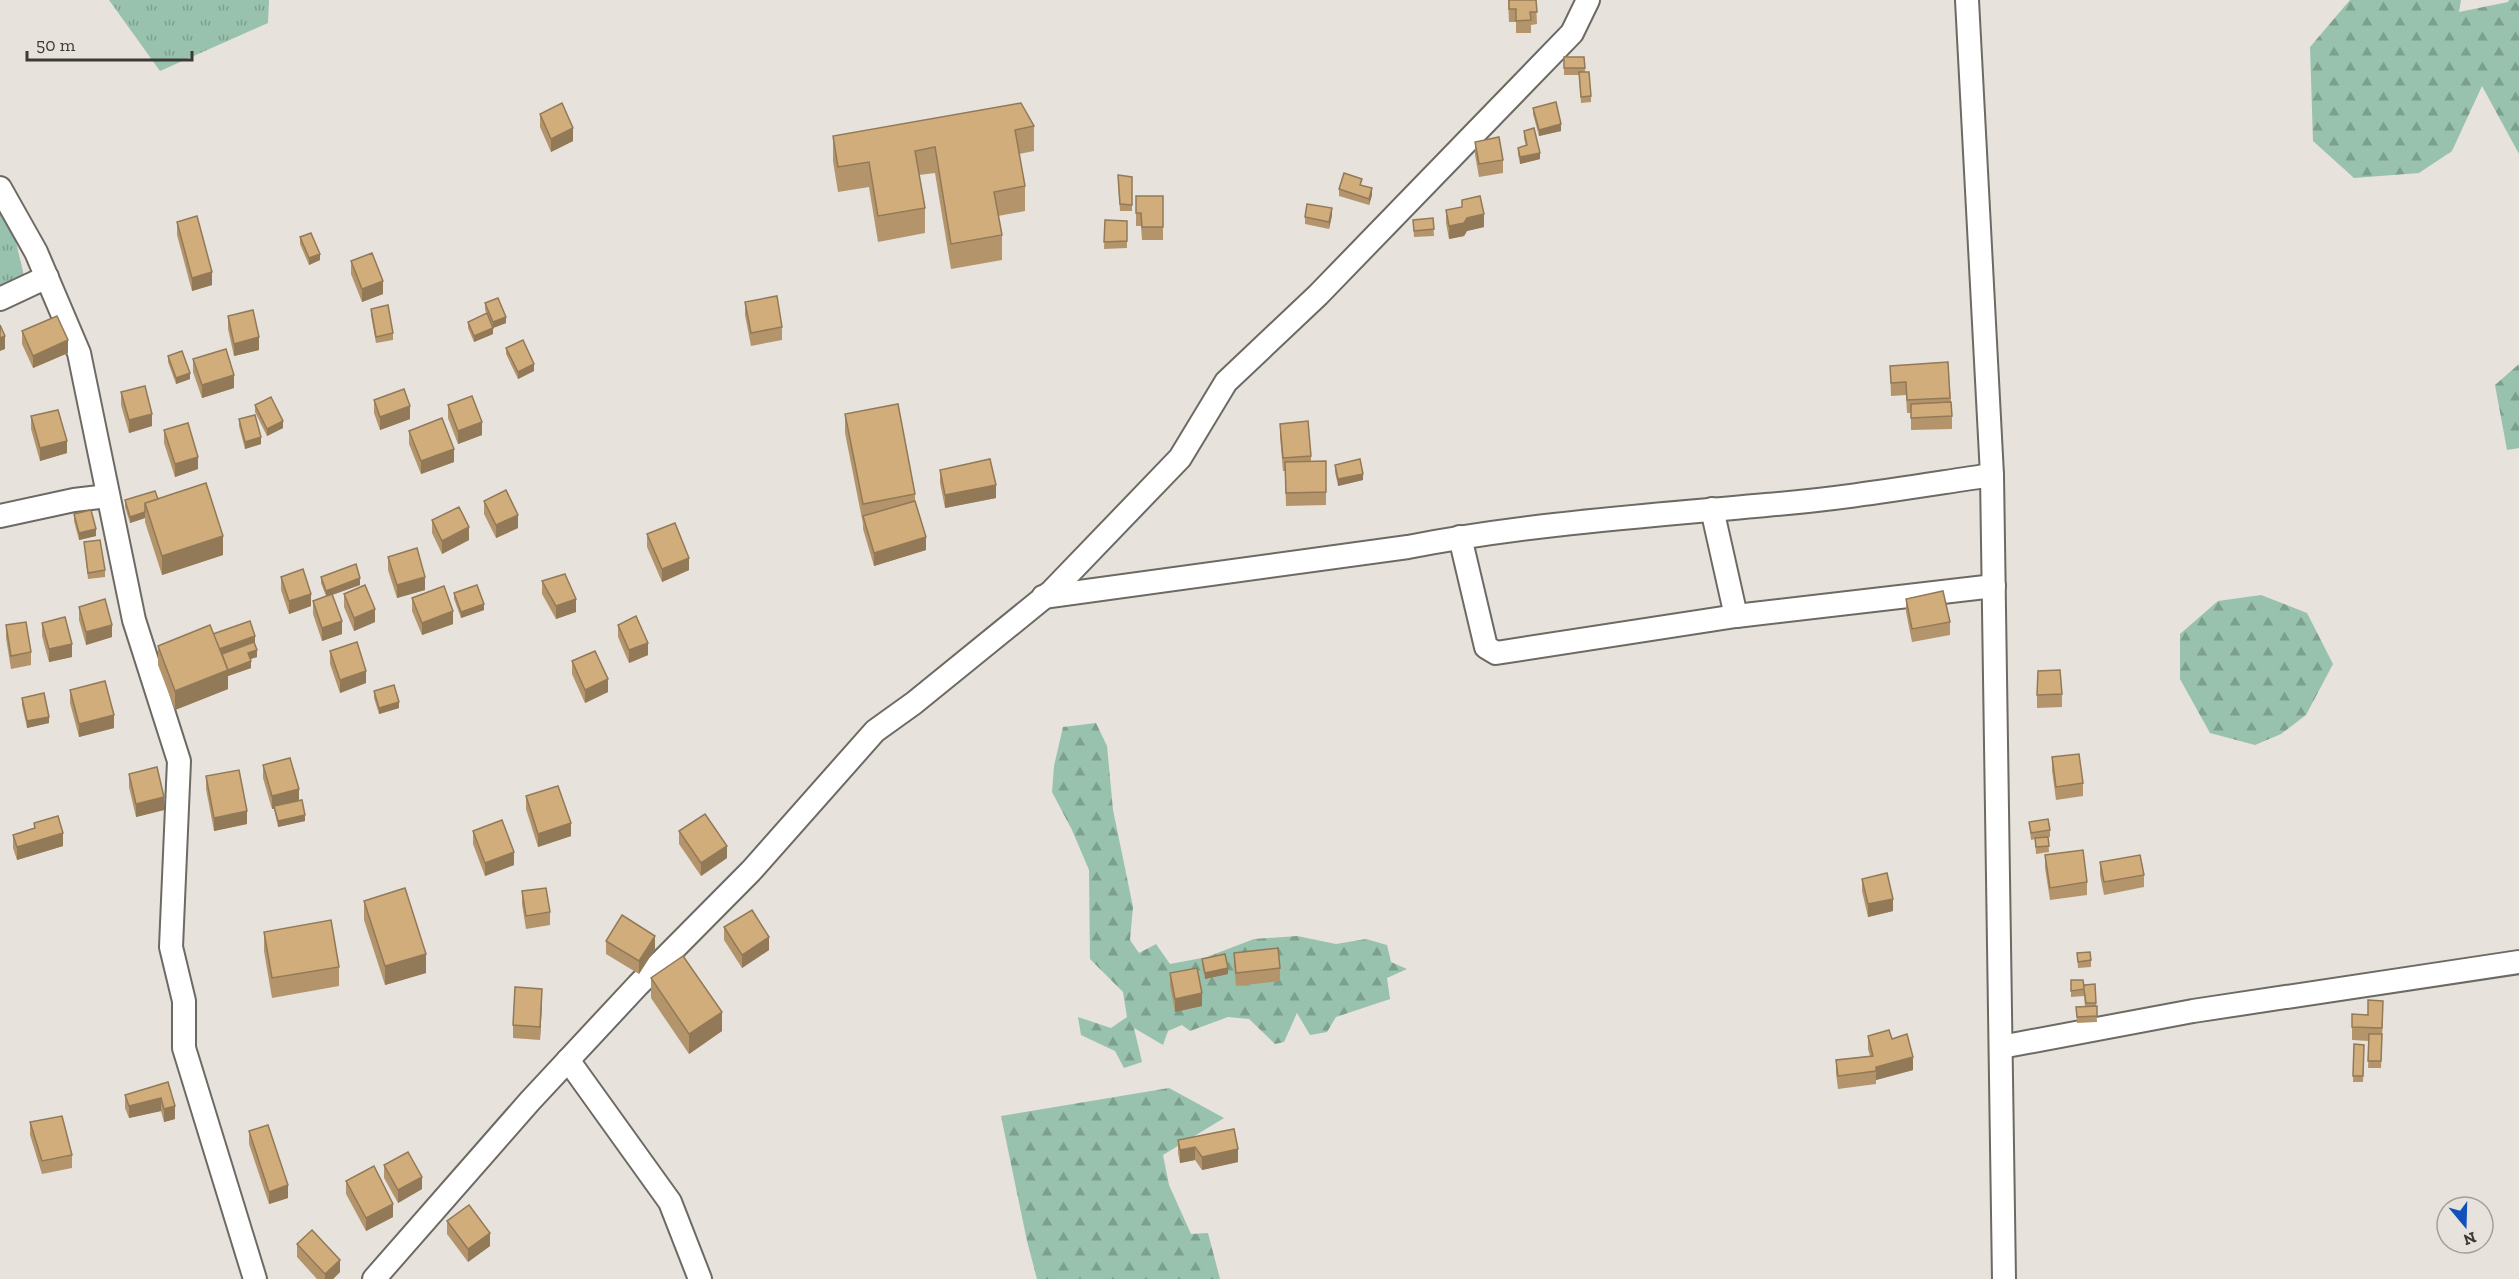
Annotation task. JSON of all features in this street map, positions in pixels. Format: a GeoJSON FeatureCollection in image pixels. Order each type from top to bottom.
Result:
{"type":"FeatureCollection","features":[{"type":"Feature","properties":{"kind":"street"},"geometry":{"type":"LineString","coordinates":[[374,1279],[568,1060],[751,871],[875,731],[914,703],[1043,597],[1180,458],[1226,382],[1318,295],[1572,33],[1588,0]]}},
{"type":"Feature","properties":{"kind":"street"},"geometry":{"type":"LineString","coordinates":[[1967,0],[1992,475],[2004,1279]]}},
{"type":"Feature","properties":{"kind":"street"},"geometry":{"type":"LineString","coordinates":[[0,188],[36,252],[80,353],[134,620],[179,761],[171,947],[184,1000],[184,1048],[255,1279]]}},
{"type":"Feature","properties":{"kind":"street"},"geometry":{"type":"LineString","coordinates":[[0,299],[47,277]]}},
{"type":"Feature","properties":{"kind":"street"},"geometry":{"type":"LineString","coordinates":[[1043,597],[1408,547],[1460,537],[1767,505],[1992,475]]}},
{"type":"Feature","properties":{"kind":"street"},"geometry":{"type":"LineString","coordinates":[[0,516],[74,500],[108,496]]}},
{"type":"Feature","properties":{"kind":"street"},"geometry":{"type":"LineString","coordinates":[[1712,509],[1736,616]]}},
{"type":"Feature","properties":{"kind":"street"},"geometry":{"type":"LineString","coordinates":[[1460,537],[1486,647],[1493,652],[1736,616],[1994,586]]}},
{"type":"Feature","properties":{"kind":"street"},"geometry":{"type":"LineString","coordinates":[[2001,1047],[2193,1011],[2519,962]]}},
{"type":"Feature","properties":{"kind":"street"},"geometry":{"type":"LineString","coordinates":[[568,1060],[670,1202],[700,1279]]}},
{"type":"Feature","properties":{"kind":"green space"},"geometry":{"type":"Polygon","coordinates":[[[109,0],[269,0],[268,23],[160,71],[109,0]]]}},
{"type":"Feature","properties":{"kind":"green space"},"geometry":{"type":"Polygon","coordinates":[[[2350,0],[2461,0],[2459,12],[2509,0],[2519,0],[2519,154],[2482,86],[2452,151],[2419,173],[2354,178],[2313,141],[2310,47],[2350,0]]]}},
{"type":"Feature","properties":{"kind":"green space"},"geometry":{"type":"Polygon","coordinates":[[[0,212],[16,242],[24,276],[0,286],[0,212]]]}},
{"type":"Feature","properties":{"kind":"green space"},"geometry":{"type":"Polygon","coordinates":[[[2519,364],[2519,448],[2507,450],[2495,385],[2519,364]]]}},
{"type":"Feature","properties":{"kind":"green space"},"geometry":{"type":"Polygon","coordinates":[[[2261,595],[2307,613],[2333,664],[2306,715],[2281,734],[2255,745],[2210,733],[2180,679],[2180,634],[2218,601],[2261,595]]]}},
{"type":"Feature","properties":{"kind":"green space"},"geometry":{"type":"Polygon","coordinates":[[[1096,723],[1107,746],[1113,810],[1133,907],[1130,940],[1139,953],[1156,944],[1170,964],[1207,957],[1254,939],[1297,936],[1336,944],[1366,939],[1387,945],[1391,962],[1407,969],[1387,978],[1390,999],[1336,1017],[1327,1032],[1310,1035],[1297,1013],[1284,1042],[1275,1044],[1249,1019],[1228,1017],[1190,1031],[1182,1025],[1168,1031],[1163,1045],[1134,1028],[1142,1062],[1124,1068],[1115,1051],[1081,1035],[1078,1017],[1111,1028],[1127,1017],[1123,992],[1090,959],[1089,870],[1052,792],[1054,766],[1063,727],[1096,723]]]}},
{"type":"Feature","properties":{"kind":"green space"},"geometry":{"type":"Polygon","coordinates":[[[1169,1088],[1224,1118],[1163,1155],[1169,1185],[1191,1234],[1208,1233],[1220,1279],[1037,1279],[1001,1116],[1169,1088]]]}},
{"type":"Feature","properties":{"kind":"building"},"geometry":{"type":"Polygon","coordinates":[[[1509,0],[1536,0],[1537,12],[1530,12],[1531,20],[1516,21],[1516,9],[1509,9],[1509,0]]]}},
{"type":"Feature","properties":{"kind":"building"},"geometry":{"type":"Polygon","coordinates":[[[1564,57],[1584,57],[1585,68],[1564,68],[1564,57]]]}},
{"type":"Feature","properties":{"kind":"building"},"geometry":{"type":"Polygon","coordinates":[[[1579,72],[1589,72],[1591,96],[1581,97],[1579,72]]]}},
{"type":"Feature","properties":{"kind":"building"},"geometry":{"type":"Polygon","coordinates":[[[1556,102],[1561,124],[1539,130],[1533,108],[1556,102]]]}},
{"type":"Feature","properties":{"kind":"building"},"geometry":{"type":"Polygon","coordinates":[[[562,103],[573,128],[551,139],[540,114],[562,103]]]}},
{"type":"Feature","properties":{"kind":"building"},"geometry":{"type":"Polygon","coordinates":[[[1021,103],[1034,126],[1015,130],[1025,186],[994,192],[1002,235],[951,244],[935,147],[915,151],[925,208],[878,216],[869,162],[838,167],[833,136],[1021,103]]]}},
{"type":"Feature","properties":{"kind":"building"},"geometry":{"type":"Polygon","coordinates":[[[1534,128],[1540,153],[1520,157],[1518,148],[1527,145],[1524,131],[1534,128]]]}},
{"type":"Feature","properties":{"kind":"building"},"geometry":{"type":"Polygon","coordinates":[[[1499,137],[1503,160],[1479,164],[1475,142],[1499,137]]]}},
{"type":"Feature","properties":{"kind":"building"},"geometry":{"type":"Polygon","coordinates":[[[1344,173],[1362,179],[1360,185],[1372,188],[1369,199],[1339,189],[1344,173]]]}},
{"type":"Feature","properties":{"kind":"building"},"geometry":{"type":"Polygon","coordinates":[[[1118,175],[1132,177],[1132,205],[1120,204],[1118,175]]]}},
{"type":"Feature","properties":{"kind":"building"},"geometry":{"type":"Polygon","coordinates":[[[1136,196],[1163,196],[1163,227],[1142,227],[1141,213],[1136,213],[1136,196]]]}},
{"type":"Feature","properties":{"kind":"building"},"geometry":{"type":"Polygon","coordinates":[[[1480,196],[1484,214],[1467,218],[1464,223],[1449,226],[1446,210],[1462,207],[1462,200],[1480,196]]]}},
{"type":"Feature","properties":{"kind":"building"},"geometry":{"type":"Polygon","coordinates":[[[1307,204],[1332,208],[1329,222],[1305,217],[1307,204]]]}},
{"type":"Feature","properties":{"kind":"building"},"geometry":{"type":"Polygon","coordinates":[[[197,216],[212,272],[192,278],[177,222],[197,216]]]}},
{"type":"Feature","properties":{"kind":"building"},"geometry":{"type":"Polygon","coordinates":[[[1433,218],[1434,229],[1414,231],[1413,220],[1433,218]]]}},
{"type":"Feature","properties":{"kind":"building"},"geometry":{"type":"Polygon","coordinates":[[[1105,220],[1127,221],[1127,241],[1104,242],[1105,220]]]}},
{"type":"Feature","properties":{"kind":"building"},"geometry":{"type":"Polygon","coordinates":[[[311,233],[320,254],[309,258],[300,237],[311,233]]]}},
{"type":"Feature","properties":{"kind":"building"},"geometry":{"type":"Polygon","coordinates":[[[372,253],[383,281],[362,289],[351,261],[372,253]]]}},
{"type":"Feature","properties":{"kind":"building"},"geometry":{"type":"Polygon","coordinates":[[[777,296],[782,327],[751,333],[745,302],[777,296]]]}},
{"type":"Feature","properties":{"kind":"building"},"geometry":{"type":"Polygon","coordinates":[[[498,298],[506,317],[493,322],[485,303],[498,298]]]}},
{"type":"Feature","properties":{"kind":"building"},"geometry":{"type":"Polygon","coordinates":[[[388,305],[393,333],[376,337],[371,309],[388,305]]]}},
{"type":"Feature","properties":{"kind":"building"},"geometry":{"type":"Polygon","coordinates":[[[253,310],[259,337],[234,344],[228,316],[253,310]]]}},
{"type":"Feature","properties":{"kind":"building"},"geometry":{"type":"Polygon","coordinates":[[[487,313],[493,328],[474,336],[468,322],[487,313]]]}},
{"type":"Feature","properties":{"kind":"building"},"geometry":{"type":"Polygon","coordinates":[[[57,316],[68,340],[33,356],[22,331],[57,316]]]}},
{"type":"Feature","properties":{"kind":"building"},"geometry":{"type":"Polygon","coordinates":[[[0,325],[5,336],[0,338],[0,325]]]}},
{"type":"Feature","properties":{"kind":"building"},"geometry":{"type":"Polygon","coordinates":[[[523,340],[534,364],[518,372],[506,348],[523,340]]]}},
{"type":"Feature","properties":{"kind":"building"},"geometry":{"type":"Polygon","coordinates":[[[226,349],[234,375],[202,385],[193,359],[226,349]]]}},
{"type":"Feature","properties":{"kind":"building"},"geometry":{"type":"Polygon","coordinates":[[[182,351],[190,373],[176,378],[168,356],[182,351]]]}},
{"type":"Feature","properties":{"kind":"building"},"geometry":{"type":"Polygon","coordinates":[[[1948,362],[1950,398],[1907,400],[1906,382],[1891,383],[1890,366],[1948,362]]]}},
{"type":"Feature","properties":{"kind":"building"},"geometry":{"type":"Polygon","coordinates":[[[145,386],[152,414],[129,420],[121,392],[145,386]]]}},
{"type":"Feature","properties":{"kind":"building"},"geometry":{"type":"Polygon","coordinates":[[[404,389],[410,406],[380,417],[374,400],[404,389]]]}},
{"type":"Feature","properties":{"kind":"building"},"geometry":{"type":"Polygon","coordinates":[[[472,396],[482,422],[458,431],[448,405],[472,396]]]}},
{"type":"Feature","properties":{"kind":"building"},"geometry":{"type":"Polygon","coordinates":[[[271,397],[283,421],[267,429],[255,405],[271,397]]]}},
{"type":"Feature","properties":{"kind":"building"},"geometry":{"type":"Polygon","coordinates":[[[1951,402],[1952,416],[1911,418],[1911,404],[1951,402]]]}},
{"type":"Feature","properties":{"kind":"building"},"geometry":{"type":"Polygon","coordinates":[[[898,404],[915,494],[863,504],[845,414],[898,404]]]}},
{"type":"Feature","properties":{"kind":"building"},"geometry":{"type":"Polygon","coordinates":[[[58,410],[67,441],[40,448],[31,416],[58,410]]]}},
{"type":"Feature","properties":{"kind":"building"},"geometry":{"type":"Polygon","coordinates":[[[255,415],[261,437],[245,442],[239,419],[255,415]]]}},
{"type":"Feature","properties":{"kind":"building"},"geometry":{"type":"Polygon","coordinates":[[[442,418],[454,449],[421,461],[409,431],[442,418]]]}},
{"type":"Feature","properties":{"kind":"building"},"geometry":{"type":"Polygon","coordinates":[[[1308,421],[1311,456],[1283,458],[1280,424],[1308,421]]]}},
{"type":"Feature","properties":{"kind":"building"},"geometry":{"type":"Polygon","coordinates":[[[188,423],[198,457],[175,464],[164,430],[188,423]]]}},
{"type":"Feature","properties":{"kind":"building"},"geometry":{"type":"Polygon","coordinates":[[[990,459],[996,485],[945,495],[940,470],[990,459]]]}},
{"type":"Feature","properties":{"kind":"building"},"geometry":{"type":"Polygon","coordinates":[[[1360,459],[1363,474],[1338,479],[1335,465],[1360,459]]]}},
{"type":"Feature","properties":{"kind":"building"},"geometry":{"type":"Polygon","coordinates":[[[1326,461],[1326,492],[1286,493],[1285,462],[1326,461]]]}},
{"type":"Feature","properties":{"kind":"building"},"geometry":{"type":"Polygon","coordinates":[[[206,483],[223,536],[162,556],[145,503],[206,483]]]}},
{"type":"Feature","properties":{"kind":"building"},"geometry":{"type":"Polygon","coordinates":[[[506,490],[518,515],[496,525],[484,501],[506,490]]]}},
{"type":"Feature","properties":{"kind":"building"},"geometry":{"type":"Polygon","coordinates":[[[155,491],[158,499],[145,503],[145,512],[130,517],[125,500],[155,491]]]}},
{"type":"Feature","properties":{"kind":"building"},"geometry":{"type":"Polygon","coordinates":[[[915,501],[926,537],[874,553],[863,516],[915,501]]]}},
{"type":"Feature","properties":{"kind":"building"},"geometry":{"type":"Polygon","coordinates":[[[459,507],[469,527],[442,541],[432,520],[459,507]]]}},
{"type":"Feature","properties":{"kind":"building"},"geometry":{"type":"Polygon","coordinates":[[[91,510],[96,529],[79,533],[74,514],[91,510]]]}},
{"type":"Feature","properties":{"kind":"building"},"geometry":{"type":"Polygon","coordinates":[[[675,523],[689,558],[662,569],[647,534],[675,523]]]}},
{"type":"Feature","properties":{"kind":"building"},"geometry":{"type":"Polygon","coordinates":[[[100,540],[105,570],[88,573],[84,542],[100,540]]]}},
{"type":"Feature","properties":{"kind":"building"},"geometry":{"type":"Polygon","coordinates":[[[417,548],[425,577],[397,585],[388,557],[417,548]]]}},
{"type":"Feature","properties":{"kind":"building"},"geometry":{"type":"Polygon","coordinates":[[[356,564],[360,578],[326,591],[321,577],[356,564]]]}},
{"type":"Feature","properties":{"kind":"building"},"geometry":{"type":"Polygon","coordinates":[[[303,569],[311,594],[289,601],[281,577],[303,569]]]}},
{"type":"Feature","properties":{"kind":"building"},"geometry":{"type":"Polygon","coordinates":[[[565,574],[576,599],[556,606],[542,581],[565,574]]]}},
{"type":"Feature","properties":{"kind":"building"},"geometry":{"type":"Polygon","coordinates":[[[365,585],[375,609],[354,618],[344,594],[365,585]]]}},
{"type":"Feature","properties":{"kind":"building"},"geometry":{"type":"Polygon","coordinates":[[[477,585],[484,604],[461,612],[454,593],[477,585]]]}},
{"type":"Feature","properties":{"kind":"building"},"geometry":{"type":"Polygon","coordinates":[[[444,586],[453,611],[422,623],[412,598],[444,586]]]}},
{"type":"Feature","properties":{"kind":"building"},"geometry":{"type":"Polygon","coordinates":[[[1943,591],[1950,622],[1912,629],[1906,599],[1943,591]]]}},
{"type":"Feature","properties":{"kind":"building"},"geometry":{"type":"Polygon","coordinates":[[[332,594],[342,621],[322,628],[313,601],[332,594]]]}},
{"type":"Feature","properties":{"kind":"building"},"geometry":{"type":"Polygon","coordinates":[[[105,599],[112,625],[86,632],[79,607],[105,599]]]}},
{"type":"Feature","properties":{"kind":"building"},"geometry":{"type":"Polygon","coordinates":[[[636,616],[648,643],[629,650],[618,625],[636,616]]]}},
{"type":"Feature","properties":{"kind":"building"},"geometry":{"type":"Polygon","coordinates":[[[65,617],[72,644],[49,649],[42,623],[65,617]]]}},
{"type":"Feature","properties":{"kind":"building"},"geometry":{"type":"Polygon","coordinates":[[[250,621],[255,636],[219,649],[213,634],[250,621]]]}},
{"type":"Feature","properties":{"kind":"building"},"geometry":{"type":"Polygon","coordinates":[[[26,622],[31,652],[11,656],[6,625],[26,622]]]}},
{"type":"Feature","properties":{"kind":"building"},"geometry":{"type":"Polygon","coordinates":[[[210,625],[228,670],[175,691],[158,646],[210,625]]]}},
{"type":"Feature","properties":{"kind":"building"},"geometry":{"type":"Polygon","coordinates":[[[254,642],[257,650],[248,653],[251,661],[228,670],[222,654],[254,642]]]}},
{"type":"Feature","properties":{"kind":"building"},"geometry":{"type":"Polygon","coordinates":[[[357,642],[366,671],[340,680],[330,651],[357,642]]]}},
{"type":"Feature","properties":{"kind":"building"},"geometry":{"type":"Polygon","coordinates":[[[595,651],[608,679],[585,690],[572,661],[595,651]]]}},
{"type":"Feature","properties":{"kind":"building"},"geometry":{"type":"Polygon","coordinates":[[[2060,670],[2062,694],[2037,695],[2038,671],[2060,670]]]}},
{"type":"Feature","properties":{"kind":"building"},"geometry":{"type":"Polygon","coordinates":[[[105,681],[114,715],[79,724],[70,690],[105,681]]]}},
{"type":"Feature","properties":{"kind":"building"},"geometry":{"type":"Polygon","coordinates":[[[394,685],[399,702],[379,708],[374,691],[394,685]]]}},
{"type":"Feature","properties":{"kind":"building"},"geometry":{"type":"Polygon","coordinates":[[[44,693],[49,717],[27,721],[22,698],[44,693]]]}},
{"type":"Feature","properties":{"kind":"building"},"geometry":{"type":"Polygon","coordinates":[[[2079,754],[2083,783],[2056,787],[2052,757],[2079,754]]]}},
{"type":"Feature","properties":{"kind":"building"},"geometry":{"type":"Polygon","coordinates":[[[290,758],[299,789],[272,796],[263,765],[290,758]]]}},
{"type":"Feature","properties":{"kind":"building"},"geometry":{"type":"Polygon","coordinates":[[[157,767],[164,797],[136,804],[129,774],[157,767]]]}},
{"type":"Feature","properties":{"kind":"building"},"geometry":{"type":"Polygon","coordinates":[[[239,770],[247,811],[214,818],[206,776],[239,770]]]}},
{"type":"Feature","properties":{"kind":"building"},"geometry":{"type":"Polygon","coordinates":[[[558,786],[571,823],[538,834],[526,796],[558,786]]]}},
{"type":"Feature","properties":{"kind":"building"},"geometry":{"type":"Polygon","coordinates":[[[302,800],[305,815],[278,821],[274,806],[302,800]]]}},
{"type":"Feature","properties":{"kind":"building"},"geometry":{"type":"Polygon","coordinates":[[[705,814],[727,846],[701,863],[679,831],[705,814]]]}},
{"type":"Feature","properties":{"kind":"building"},"geometry":{"type":"Polygon","coordinates":[[[58,816],[63,833],[17,847],[13,835],[35,828],[34,823],[58,816]]]}},
{"type":"Feature","properties":{"kind":"building"},"geometry":{"type":"Polygon","coordinates":[[[2048,819],[2050,830],[2031,833],[2029,822],[2048,819]]]}},
{"type":"Feature","properties":{"kind":"building"},"geometry":{"type":"Polygon","coordinates":[[[502,820],[514,852],[485,863],[473,831],[502,820]]]}},
{"type":"Feature","properties":{"kind":"building"},"geometry":{"type":"Polygon","coordinates":[[[2048,837],[2049,846],[2036,847],[2035,838],[2048,837]]]}},
{"type":"Feature","properties":{"kind":"building"},"geometry":{"type":"Polygon","coordinates":[[[2083,850],[2087,882],[2050,888],[2045,855],[2083,850]]]}},
{"type":"Feature","properties":{"kind":"building"},"geometry":{"type":"Polygon","coordinates":[[[2140,855],[2144,875],[2104,882],[2100,862],[2140,855]]]}},
{"type":"Feature","properties":{"kind":"building"},"geometry":{"type":"Polygon","coordinates":[[[1887,873],[1893,899],[1868,904],[1862,879],[1887,873]]]}},
{"type":"Feature","properties":{"kind":"building"},"geometry":{"type":"Polygon","coordinates":[[[405,888],[426,954],[385,966],[364,901],[405,888]]]}},
{"type":"Feature","properties":{"kind":"building"},"geometry":{"type":"Polygon","coordinates":[[[546,888],[550,912],[526,916],[522,891],[546,888]]]}},
{"type":"Feature","properties":{"kind":"building"},"geometry":{"type":"Polygon","coordinates":[[[752,910],[769,937],[742,955],[724,927],[752,910]]]}},
{"type":"Feature","properties":{"kind":"building"},"geometry":{"type":"Polygon","coordinates":[[[622,915],[655,936],[639,961],[606,941],[622,915]]]}},
{"type":"Feature","properties":{"kind":"building"},"geometry":{"type":"Polygon","coordinates":[[[331,920],[339,967],[272,978],[264,932],[331,920]]]}},
{"type":"Feature","properties":{"kind":"building"},"geometry":{"type":"Polygon","coordinates":[[[1278,948],[1280,968],[1236,973],[1234,953],[1278,948]]]}},
{"type":"Feature","properties":{"kind":"building"},"geometry":{"type":"Polygon","coordinates":[[[2090,952],[2091,960],[2078,962],[2077,953],[2090,952]]]}},
{"type":"Feature","properties":{"kind":"building"},"geometry":{"type":"Polygon","coordinates":[[[1225,954],[1228,968],[1205,973],[1202,959],[1225,954]]]}},
{"type":"Feature","properties":{"kind":"building"},"geometry":{"type":"Polygon","coordinates":[[[683,956],[722,1012],[689,1034],[651,978],[683,956]]]}},
{"type":"Feature","properties":{"kind":"building"},"geometry":{"type":"Polygon","coordinates":[[[1197,968],[1202,993],[1175,999],[1170,973],[1197,968]]]}},
{"type":"Feature","properties":{"kind":"building"},"geometry":{"type":"Polygon","coordinates":[[[2071,980],[2083,980],[2084,987],[2095,984],[2096,1003],[2086,1003],[2084,989],[2071,991],[2071,980]]]}},
{"type":"Feature","properties":{"kind":"building"},"geometry":{"type":"Polygon","coordinates":[[[515,987],[542,989],[540,1027],[513,1025],[515,987]]]}},
{"type":"Feature","properties":{"kind":"building"},"geometry":{"type":"Polygon","coordinates":[[[2368,1000],[2383,1001],[2382,1028],[2352,1027],[2352,1014],[2368,1015],[2368,1000]]]}},
{"type":"Feature","properties":{"kind":"building"},"geometry":{"type":"Polygon","coordinates":[[[2097,1006],[2097,1016],[2077,1017],[2076,1007],[2097,1006]]]}},
{"type":"Feature","properties":{"kind":"building"},"geometry":{"type":"Polygon","coordinates":[[[1889,1030],[1892,1039],[1907,1034],[1913,1057],[1876,1067],[1876,1071],[1838,1076],[1836,1060],[1873,1056],[1868,1036],[1889,1030]]]}},
{"type":"Feature","properties":{"kind":"building"},"geometry":{"type":"Polygon","coordinates":[[[2369,1034],[2382,1034],[2381,1061],[2368,1061],[2369,1034]]]}},
{"type":"Feature","properties":{"kind":"building"},"geometry":{"type":"Polygon","coordinates":[[[2354,1044],[2364,1045],[2363,1076],[2353,1076],[2354,1044]]]}},
{"type":"Feature","properties":{"kind":"building"},"geometry":{"type":"Polygon","coordinates":[[[168,1082],[175,1106],[164,1109],[161,1098],[129,1106],[125,1095],[168,1082]]]}},
{"type":"Feature","properties":{"kind":"building"},"geometry":{"type":"Polygon","coordinates":[[[62,1116],[72,1155],[42,1161],[30,1122],[62,1116]]]}},
{"type":"Feature","properties":{"kind":"building"},"geometry":{"type":"Polygon","coordinates":[[[268,1125],[288,1185],[269,1192],[249,1131],[268,1125]]]}},
{"type":"Feature","properties":{"kind":"building"},"geometry":{"type":"Polygon","coordinates":[[[1234,1129],[1238,1149],[1202,1157],[1195,1147],[1180,1150],[1178,1140],[1234,1129]]]}},
{"type":"Feature","properties":{"kind":"building"},"geometry":{"type":"Polygon","coordinates":[[[408,1152],[422,1177],[398,1190],[384,1165],[408,1152]]]}},
{"type":"Feature","properties":{"kind":"building"},"geometry":{"type":"Polygon","coordinates":[[[374,1166],[393,1204],[366,1218],[346,1181],[374,1166]]]}},
{"type":"Feature","properties":{"kind":"building"},"geometry":{"type":"Polygon","coordinates":[[[469,1205],[490,1233],[468,1249],[447,1221],[469,1205]]]}},
{"type":"Feature","properties":{"kind":"building"},"geometry":{"type":"Polygon","coordinates":[[[312,1230],[340,1260],[325,1274],[297,1244],[312,1230]]]}}]}
